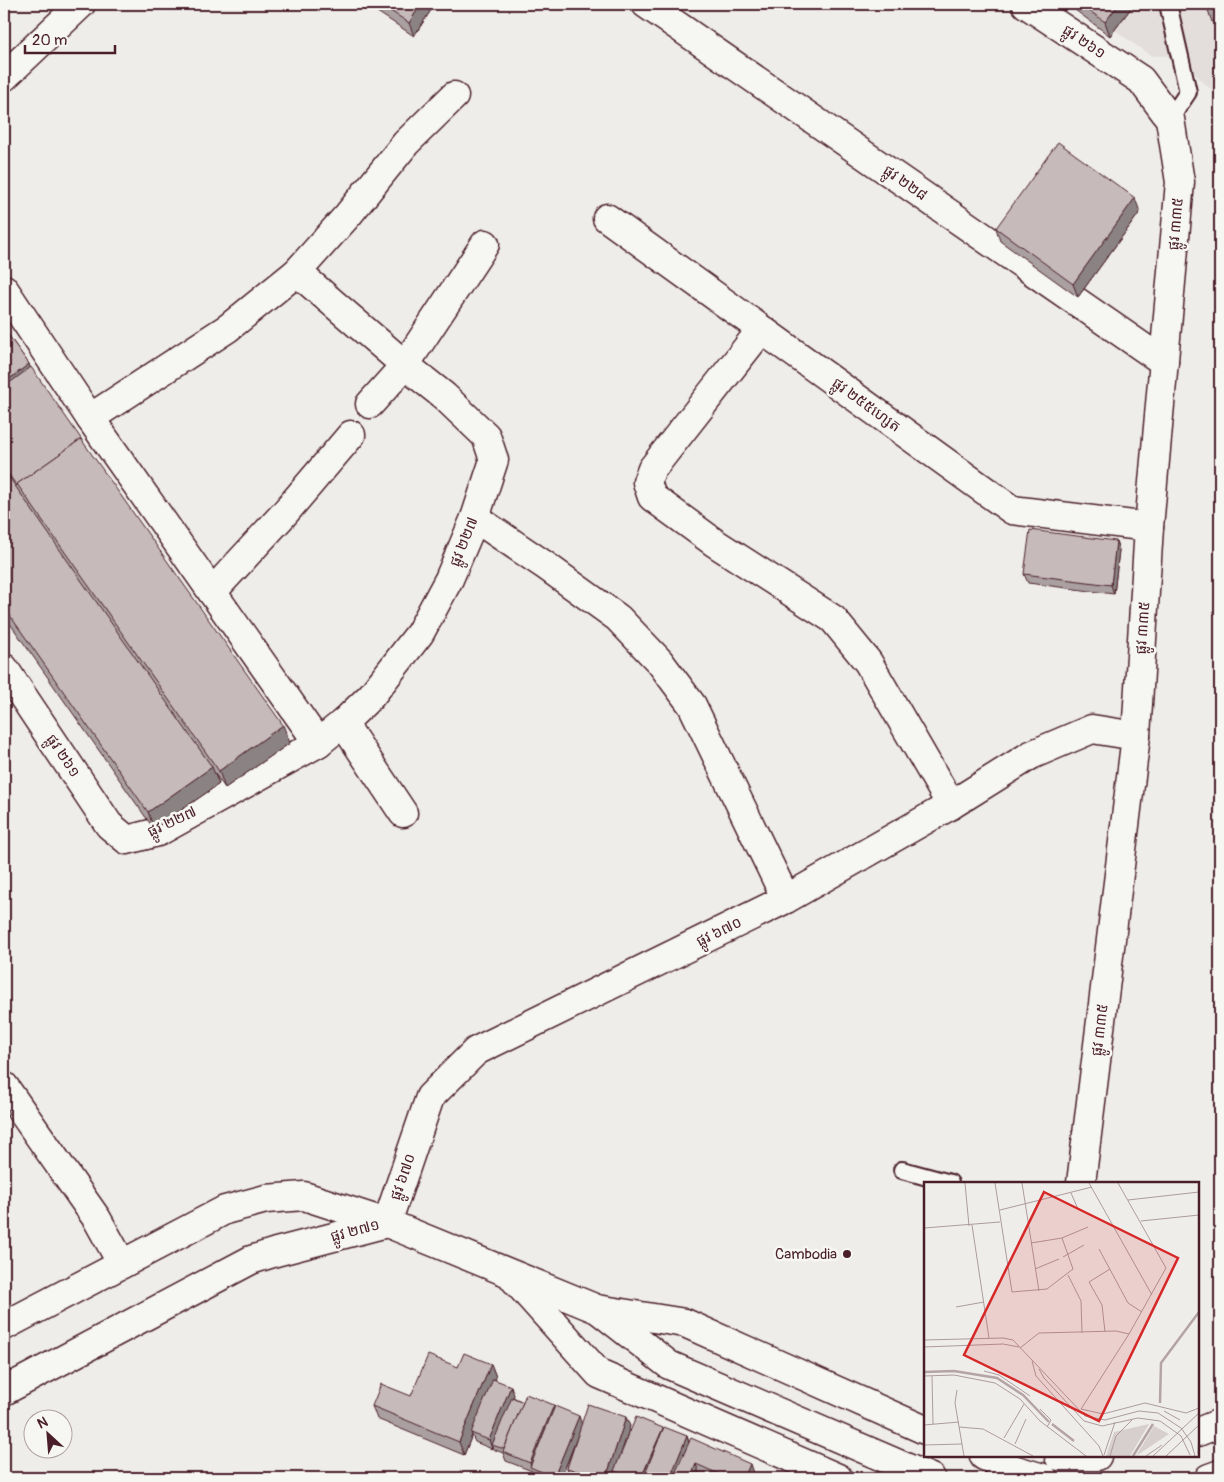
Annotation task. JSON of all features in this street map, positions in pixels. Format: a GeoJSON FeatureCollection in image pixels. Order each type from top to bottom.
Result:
{"type":"FeatureCollection","features":[{"type":"Feature","properties":{"kind":"street"},"geometry":{"type":"LineString","coordinates":[[4,77],[81,4]]}},
{"type":"Feature","properties":{"kind":"street","name":"ផ្លូវ ២២៨"},"geometry":{"type":"LineString","coordinates":[[646,4],[1164,362]]}},
{"type":"Feature","properties":{"kind":"street","name":"ផ្លូវ ២៦១"},"geometry":{"type":"LineString","coordinates":[[1026,4],[1142,80]]}},
{"type":"Feature","properties":{"kind":"street","name":"ផ្លូវ ៣៣៥"},"geometry":{"type":"LineString","coordinates":[[1081,1182],[1136,736],[1150,527],[1180,182],[1170,119],[1142,80]]}},
{"type":"Feature","properties":{"kind":"street"},"geometry":{"type":"LineString","coordinates":[[90,418],[228,328],[297,272],[348,215],[406,143],[454,96]]}},
{"type":"Feature","properties":{"kind":"street","name":"ផ្លូវ ២៥៥ហ្សេត"},"geometry":{"type":"LineString","coordinates":[[607,218],[1012,510],[1150,527]]}},
{"type":"Feature","properties":{"kind":"street"},"geometry":{"type":"LineString","coordinates":[[370,404],[405,365],[485,244]]}},
{"type":"Feature","properties":{"kind":"street","name":"ផ្លូវ ២២៧"},"geometry":{"type":"LineString","coordinates":[[128,840],[158,832],[318,744],[371,696],[420,633],[449,579],[475,518],[494,460],[486,436],[444,396],[297,272]]}},
{"type":"Feature","properties":{"kind":"street"},"geometry":{"type":"LineString","coordinates":[[4,290],[90,418],[318,744]]}},
{"type":"Feature","properties":{"kind":"street"},"geometry":{"type":"LineString","coordinates":[[761,330],[652,469],[647,482],[652,497],[722,548],[833,619],[868,662],[951,805]]}},
{"type":"Feature","properties":{"kind":"street"},"geometry":{"type":"LineString","coordinates":[[212,592],[283,515],[351,435]]}},
{"type":"Feature","properties":{"kind":"street"},"geometry":{"type":"LineString","coordinates":[[475,518],[618,618],[660,662],[692,705],[786,898]]}},
{"type":"Feature","properties":{"kind":"street","name":"ផ្លូវ ២៦១"},"geometry":{"type":"LineString","coordinates":[[4,668],[109,825],[128,840]]}},
{"type":"Feature","properties":{"kind":"street"},"geometry":{"type":"LineString","coordinates":[[343,723],[403,813]]}},
{"type":"Feature","properties":{"kind":"street","name":"ផ្លូវ ៦៧០"},"geometry":{"type":"LineString","coordinates":[[387,1223],[430,1097],[476,1051],[786,898],[951,805],[1030,754],[1092,729],[1136,736]]}},
{"type":"Feature","properties":{"kind":"street"},"geometry":{"type":"LineString","coordinates":[[4,1086],[97,1219],[122,1264]]}},
{"type":"Feature","properties":{"kind":"street","name":"ផ្លូវ ២៧១"},"geometry":{"type":"LineString","coordinates":[[4,1326],[225,1210],[266,1199],[304,1196],[387,1223]]}},
{"type":"Feature","properties":{"kind":"street"},"geometry":{"type":"LineString","coordinates":[[387,1223],[597,1309],[685,1323],[924,1430]]}},
{"type":"Feature","properties":{"kind":"street","name":"ផ្លូវ ២៧១"},"geometry":{"type":"LineString","coordinates":[[4,1391],[251,1260],[387,1223]]}},
{"type":"Feature","properties":{"kind":"street"},"geometry":{"type":"LineString","coordinates":[[510,1274],[599,1374],[838,1478]]}},
{"type":"Feature","properties":{"kind":"street"},"geometry":{"type":"LineString","coordinates":[[597,1309],[669,1365],[921,1474]]}},
{"type":"Feature","properties":{"kind":"street"},"geometry":{"type":"LineString","coordinates":[[1199,1432],[1220,1423]]}},
{"type":"Feature","properties":{"kind":"street"},"geometry":{"type":"LineString","coordinates":[[986,1457],[1016,1470],[1043,1478]]}},
{"type":"Feature","properties":{"kind":"street"},"geometry":{"type":"LineString","coordinates":[[1209,1478],[1220,1474]]}},
{"type":"Feature","properties":{"kind":"lane"},"geometry":{"type":"LineString","coordinates":[[1168,4],[1188,92],[1170,119]]}},
{"type":"Feature","properties":{"kind":"lane"},"geometry":{"type":"LineString","coordinates":[[902,1170],[946,1182]]}},
{"type":"Feature","properties":{"kind":"shaded area"},"geometry":{"type":"Polygon","coordinates":[[[1078,4],[1220,4],[1220,98],[1176,56],[1151,56],[1078,4]]]}},
{"type":"Feature","properties":{"kind":"building"},"geometry":{"type":"Polygon","coordinates":[[[380,4],[421,4],[409,23],[380,4]]]}},
{"type":"Feature","properties":{"kind":"building"},"geometry":{"type":"Polygon","coordinates":[[[1080,4],[1119,4],[1105,22],[1080,4]]]}},
{"type":"Feature","properties":{"kind":"building"},"geometry":{"type":"Polygon","coordinates":[[[1206,4],[1220,4],[1208,9],[1206,4]]]}},
{"type":"Feature","properties":{"kind":"building"},"geometry":{"type":"Polygon","coordinates":[[[1058,142],[1135,198],[1073,284],[996,228],[1058,142]]]}},
{"type":"Feature","properties":{"kind":"building"},"geometry":{"type":"Polygon","coordinates":[[[4,329],[29,364],[4,383],[4,329]]]}},
{"type":"Feature","properties":{"kind":"building"},"geometry":{"type":"Polygon","coordinates":[[[31,367],[82,440],[17,484],[17,486],[4,468],[4,387],[31,367]]]}},
{"type":"Feature","properties":{"kind":"building"},"geometry":{"type":"Polygon","coordinates":[[[81,439],[283,725],[219,771],[17,484],[81,439]]]}},
{"type":"Feature","properties":{"kind":"building"},"geometry":{"type":"Polygon","coordinates":[[[4,470],[212,767],[148,812],[4,607],[4,470]]]}},
{"type":"Feature","properties":{"kind":"building"},"geometry":{"type":"Polygon","coordinates":[[[1030,530],[1116,541],[1111,585],[1024,574],[1030,530]]]}},
{"type":"Feature","properties":{"kind":"building"},"geometry":{"type":"Polygon","coordinates":[[[464,1353],[491,1364],[459,1442],[372,1406],[381,1384],[411,1396],[428,1355],[458,1367],[464,1353]]]}},
{"type":"Feature","properties":{"kind":"building"},"geometry":{"type":"Polygon","coordinates":[[[493,1379],[511,1386],[489,1440],[471,1433],[493,1379]]]}},
{"type":"Feature","properties":{"kind":"building"},"geometry":{"type":"Polygon","coordinates":[[[526,1394],[554,1405],[530,1463],[503,1452],[526,1394]]]}},
{"type":"Feature","properties":{"kind":"building"},"geometry":{"type":"Polygon","coordinates":[[[512,1397],[523,1402],[504,1449],[492,1445],[512,1397]]]}},
{"type":"Feature","properties":{"kind":"building"},"geometry":{"type":"Polygon","coordinates":[[[588,1404],[626,1417],[606,1478],[599,1478],[567,1468],[588,1404]]]}},
{"type":"Feature","properties":{"kind":"building"},"geometry":{"type":"Polygon","coordinates":[[[555,1406],[579,1416],[554,1477],[530,1467],[555,1406]]]}},
{"type":"Feature","properties":{"kind":"building"},"geometry":{"type":"Polygon","coordinates":[[[636,1417],[663,1428],[641,1478],[631,1478],[614,1471],[636,1417]]]}},
{"type":"Feature","properties":{"kind":"building"},"geometry":{"type":"Polygon","coordinates":[[[664,1427],[687,1436],[670,1478],[643,1478],[664,1427]]]}},
{"type":"Feature","properties":{"kind":"building"},"geometry":{"type":"Polygon","coordinates":[[[691,1438],[750,1464],[744,1478],[728,1478],[696,1464],[690,1478],[673,1478],[691,1438]]]}},
{"type":"Feature","properties":{"kind":"building"},"geometry":{"type":"Polygon","coordinates":[[[696,1474],[706,1478],[695,1478],[696,1474]]]}},
{"type":"Feature","properties":{"kind":"place","name":"Cambodia"},"geometry":{"type":"Point","coordinates":[847,1254]}}]}
